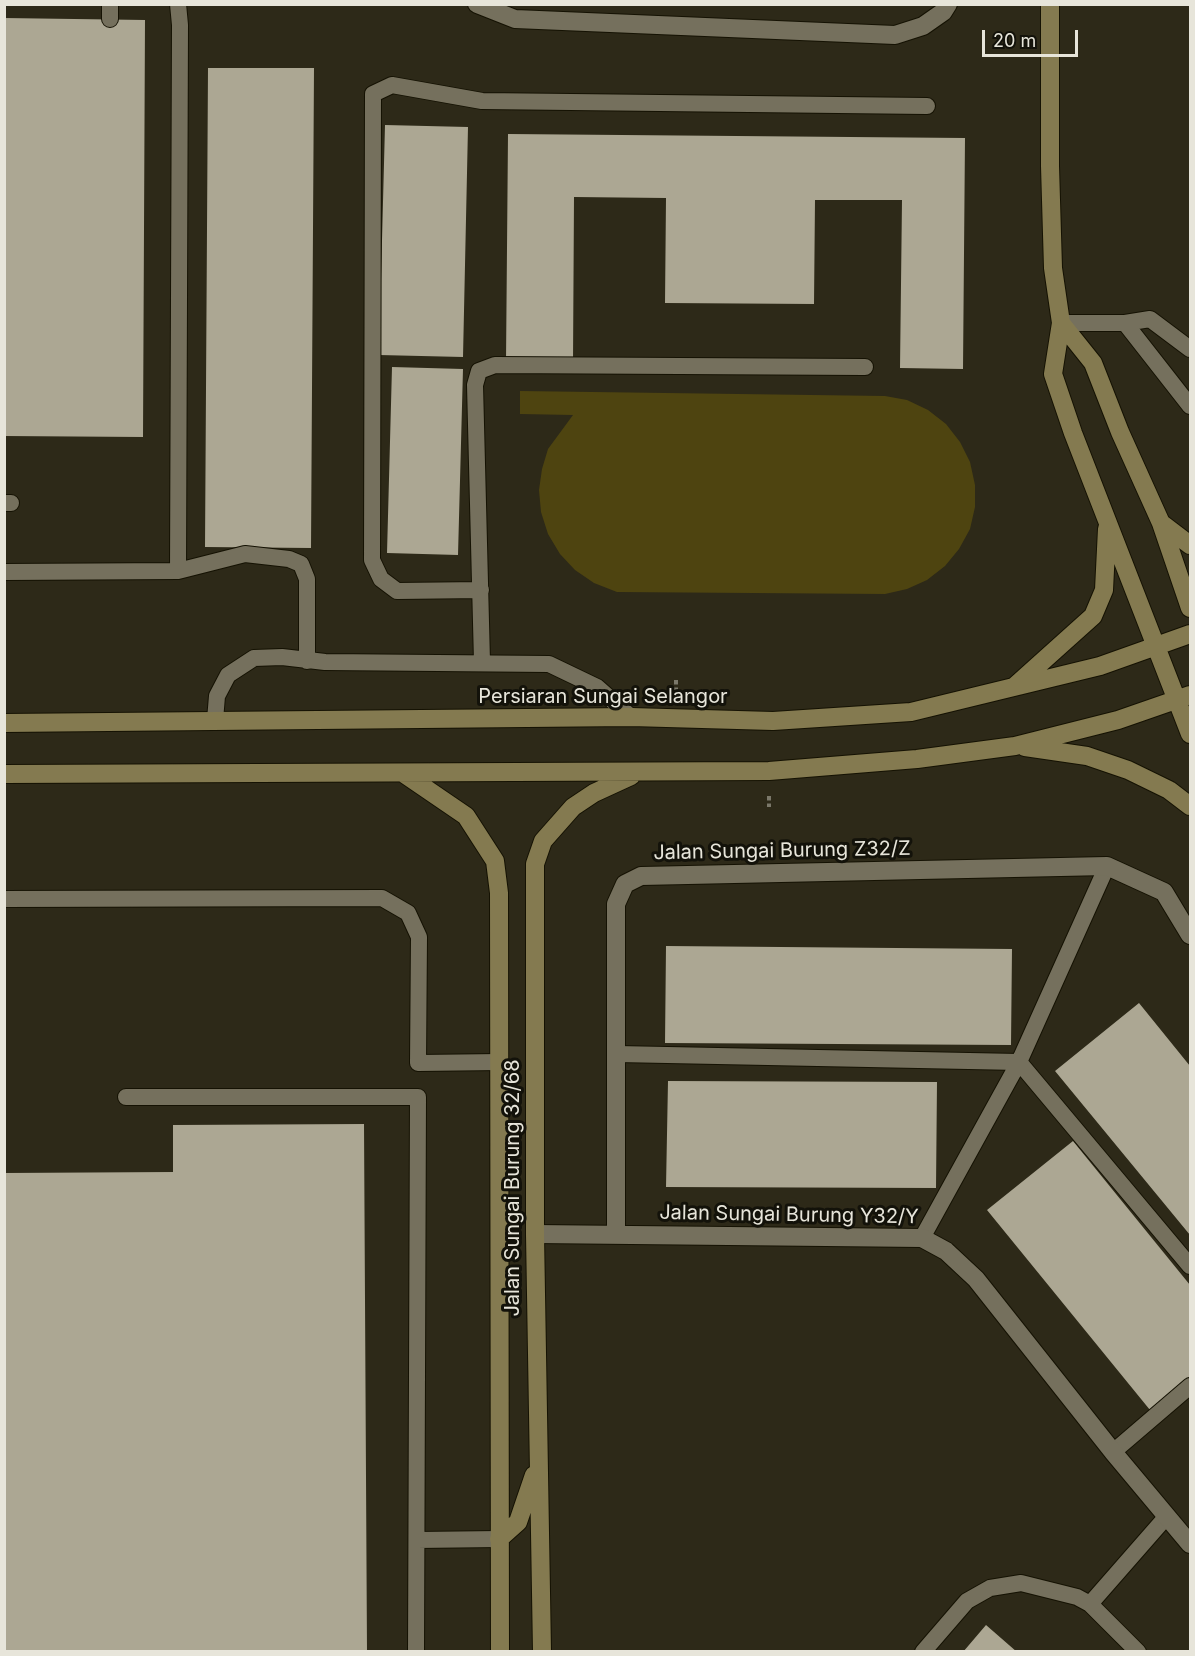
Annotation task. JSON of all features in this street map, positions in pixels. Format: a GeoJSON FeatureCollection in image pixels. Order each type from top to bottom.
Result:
{"type":"FeatureCollection","features":[{"type":"Feature","properties":{"kind":"street"},"geometry":{"type":"LineString","coordinates":[[477,4],[515,19],[895,36],[923,26],[944,12],[948,4]]}},
{"type":"Feature","properties":{"kind":"street"},"geometry":{"type":"LineString","coordinates":[[1050,4],[1050,166],[1053,268],[1061,323],[1053,374],[1107,523],[1156,646],[1184,697],[1191,734]]}},
{"type":"Feature","properties":{"kind":"street"},"geometry":{"type":"LineString","coordinates":[[1061,323],[1093,363],[1120,432],[1161,523],[1191,608]]}},
{"type":"Feature","properties":{"kind":"street"},"geometry":{"type":"LineString","coordinates":[[1012,690],[1093,616],[1104,590],[1107,523]]}},
{"type":"Feature","properties":{"kind":"street"},"geometry":{"type":"LineString","coordinates":[[1161,523],[1191,545]]}},
{"type":"Feature","properties":{"kind":"street","name":"Persiaran Sungai Selangor"},"geometry":{"type":"LineString","coordinates":[[4,723],[631,717],[773,722],[911,712],[1012,690],[1100,666],[1191,634]]}},
{"type":"Feature","properties":{"kind":"street"},"geometry":{"type":"LineString","coordinates":[[4,776],[769,771],[917,759],[1015,746],[1118,720],[1184,697]]}},
{"type":"Feature","properties":{"kind":"street"},"geometry":{"type":"LineString","coordinates":[[1015,746],[1087,756],[1128,770],[1169,790],[1191,806]]}},
{"type":"Feature","properties":{"kind":"street","name":"Jalan Sungai Burung 32/68"},"geometry":{"type":"LineString","coordinates":[[403,773],[466,816],[495,861],[499,893],[500,1652]]}},
{"type":"Feature","properties":{"kind":"street","name":"Jalan Sungai Burung 32/68"},"geometry":{"type":"LineString","coordinates":[[542,1652],[535,1234],[535,864],[543,842],[573,807],[594,793],[635,773]]}},
{"type":"Feature","properties":{"kind":"street","name":"Jalan Sungai Burung Z32/Z"},"geometry":{"type":"LineString","coordinates":[[616,1233],[616,904],[625,884],[641,876],[1107,866],[1164,892],[1191,935]]}},
{"type":"Feature","properties":{"kind":"street","name":"Jalan Sungai Burung Y32/Y"},"geometry":{"type":"LineString","coordinates":[[535,1234],[616,1233],[922,1238],[946,1251],[976,1280],[1113,1452],[1191,1544]]}},
{"type":"Feature","properties":{"kind":"street"},"geometry":{"type":"LineString","coordinates":[[499,1539],[518,1522],[538,1462]]}},
{"type":"Feature","properties":{"kind":"lane"},"geometry":{"type":"LineString","coordinates":[[177,4],[180,25],[177,571]]}},
{"type":"Feature","properties":{"kind":"lane"},"geometry":{"type":"LineString","coordinates":[[481,590],[397,591],[381,579],[372,560],[373,94],[392,85],[482,101],[927,106]]}},
{"type":"Feature","properties":{"kind":"lane"},"geometry":{"type":"LineString","coordinates":[[1061,323],[1125,323],[1149,319],[1191,349]]}},
{"type":"Feature","properties":{"kind":"lane"},"geometry":{"type":"LineString","coordinates":[[1125,323],[1191,406]]}},
{"type":"Feature","properties":{"kind":"lane"},"geometry":{"type":"LineString","coordinates":[[482,662],[475,385],[479,371],[495,365],[865,367]]}},
{"type":"Feature","properties":{"kind":"lane"},"geometry":{"type":"LineString","coordinates":[[4,572],[177,571],[245,554],[289,559],[301,564],[307,579],[307,661]]}},
{"type":"Feature","properties":{"kind":"lane"},"geometry":{"type":"LineString","coordinates":[[215,720],[217,696],[228,675],[240,665],[254,658],[282,657],[307,661],[549,664],[565,669],[597,687],[631,717]]}},
{"type":"Feature","properties":{"kind":"lane"},"geometry":{"type":"LineString","coordinates":[[922,1238],[1019,1062],[1107,866]]}},
{"type":"Feature","properties":{"kind":"lane"},"geometry":{"type":"LineString","coordinates":[[4,899],[382,898],[408,913],[419,937],[418,1063],[500,1062]]}},
{"type":"Feature","properties":{"kind":"lane"},"geometry":{"type":"LineString","coordinates":[[617,1054],[1019,1062],[1191,1266]]}},
{"type":"Feature","properties":{"kind":"lane"},"geometry":{"type":"LineString","coordinates":[[126,1097],[418,1097],[416,1652]]}},
{"type":"Feature","properties":{"kind":"lane"},"geometry":{"type":"LineString","coordinates":[[1113,1452],[1191,1386]]}},
{"type":"Feature","properties":{"kind":"lane"},"geometry":{"type":"LineString","coordinates":[[1090,1604],[1167,1516]]}},
{"type":"Feature","properties":{"kind":"lane"},"geometry":{"type":"LineString","coordinates":[[417,1540],[499,1539]]}},
{"type":"Feature","properties":{"kind":"lane"},"geometry":{"type":"LineString","coordinates":[[923,1652],[967,1601],[990,1588],[1021,1583],[1077,1597],[1090,1604],[1138,1652]]}},
{"type":"Feature","properties":{"kind":"shaded area"},"geometry":{"type":"Polygon","coordinates":[[[520,391],[885,396],[907,400],[928,410],[946,424],[960,442],[970,462],[975,485],[975,507],[970,529],[959,549],[945,566],[927,580],[907,589],[885,594],[617,592],[594,583],[575,570],[560,554],[548,534],[541,512],[539,490],[548,449],[573,415],[520,414],[520,391]]]}},
{"type":"Feature","properties":{"kind":"building"},"geometry":{"type":"Polygon","coordinates":[[[4,18],[145,20],[143,437],[4,436],[4,18]]]}},
{"type":"Feature","properties":{"kind":"building"},"geometry":{"type":"Polygon","coordinates":[[[208,68],[314,68],[311,548],[205,547],[208,68]]]}},
{"type":"Feature","properties":{"kind":"building"},"geometry":{"type":"Polygon","coordinates":[[[385,125],[468,127],[463,357],[379,355],[385,125]]]}},
{"type":"Feature","properties":{"kind":"building"},"geometry":{"type":"Polygon","coordinates":[[[508,134],[965,138],[963,369],[900,368],[902,200],[815,200],[814,304],[665,303],[666,198],[574,197],[573,362],[506,361],[508,134]]]}},
{"type":"Feature","properties":{"kind":"building"},"geometry":{"type":"Polygon","coordinates":[[[392,367],[463,369],[458,555],[387,553],[392,367]]]}},
{"type":"Feature","properties":{"kind":"building"},"geometry":{"type":"Polygon","coordinates":[[[666,946],[1012,949],[1011,1045],[665,1043],[666,946]]]}},
{"type":"Feature","properties":{"kind":"building"},"geometry":{"type":"Polygon","coordinates":[[[1139,1003],[1190,1066],[1190,1235],[1055,1071],[1139,1003]]]}},
{"type":"Feature","properties":{"kind":"building"},"geometry":{"type":"Polygon","coordinates":[[[668,1081],[937,1082],[936,1188],[666,1187],[668,1081]]]}},
{"type":"Feature","properties":{"kind":"building"},"geometry":{"type":"Polygon","coordinates":[[[364,1124],[367,1652],[4,1652],[4,1173],[173,1172],[173,1125],[364,1124]]]}},
{"type":"Feature","properties":{"kind":"building"},"geometry":{"type":"Polygon","coordinates":[[[1073,1141],[1190,1285],[1190,1376],[1150,1410],[987,1210],[1073,1141]]]}},
{"type":"Feature","properties":{"kind":"building"},"geometry":{"type":"Polygon","coordinates":[[[986,1625],[1017,1652],[963,1652],[986,1625]]]}}]}
